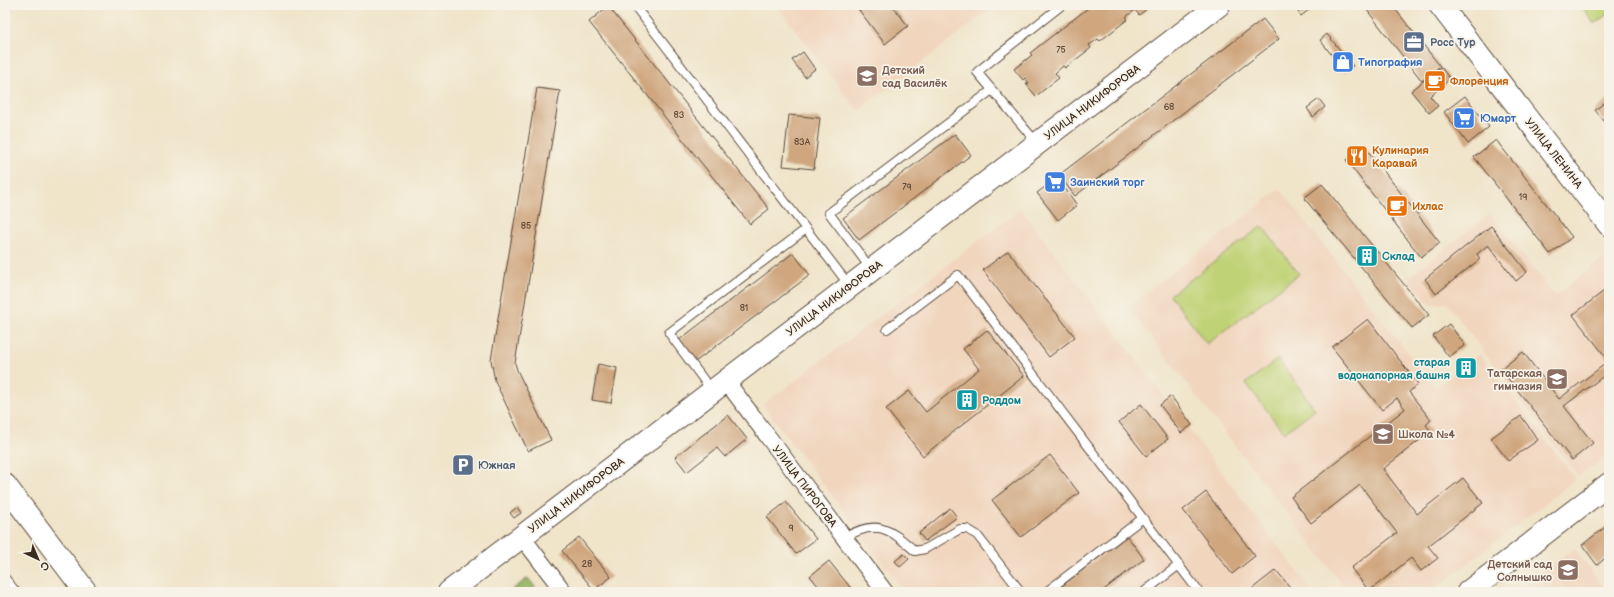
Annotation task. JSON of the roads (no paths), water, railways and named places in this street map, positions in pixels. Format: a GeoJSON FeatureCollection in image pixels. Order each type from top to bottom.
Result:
{"type":"FeatureCollection","features":[{"type":"Feature","properties":{"kind":"main road","name":"УЛИЦА НИКИФОРОВА"},"geometry":{"type":"LineString","coordinates":[[449,592],[1219,5]]}},
{"type":"Feature","properties":{"kind":"main road","name":"УЛИЦА ЛЕНИНА"},"geometry":{"type":"LineString","coordinates":[[1440,5],[1609,225]]}},
{"type":"Feature","properties":{"kind":"main road"},"geometry":{"type":"LineString","coordinates":[[1468,592],[1609,484]]}},
{"type":"Feature","properties":{"kind":"main road"},"geometry":{"type":"LineString","coordinates":[[5,485],[86,592]]}},
{"type":"Feature","properties":{"kind":"street","name":"УЛИЦА ПИРОГОВА"},"geometry":{"type":"LineString","coordinates":[[719,386],[844,538],[885,592]]}},
{"type":"Feature","properties":{"kind":"street"},"geometry":{"type":"LineString","coordinates":[[522,537],[564,592]]}},
{"type":"Feature","properties":{"kind":"lane"},"geometry":{"type":"LineString","coordinates":[[634,5],[850,286]]}},
{"type":"Feature","properties":{"kind":"lane"},"geometry":{"type":"LineString","coordinates":[[1038,143],[977,72],[1062,5]]}},
{"type":"Feature","properties":{"kind":"lane"},"geometry":{"type":"LineString","coordinates":[[871,270],[828,213],[992,90]]}},
{"type":"Feature","properties":{"kind":"lane"},"geometry":{"type":"LineString","coordinates":[[719,386],[669,333],[806,229]]}},
{"type":"Feature","properties":{"kind":"lane"},"geometry":{"type":"LineString","coordinates":[[887,329],[958,275],[1199,592]]}},
{"type":"Feature","properties":{"kind":"lane"},"geometry":{"type":"LineString","coordinates":[[1046,592],[1143,518]]}},
{"type":"Feature","properties":{"kind":"lane"},"geometry":{"type":"LineString","coordinates":[[844,538],[857,530],[866,528],[880,528],[890,531],[915,551],[925,549],[960,529],[967,529],[977,535],[1021,592]]}},
{"type":"Feature","properties":{"kind":"lane"},"geometry":{"type":"LineString","coordinates":[[1144,592],[1179,565]]}},
{"type":"Feature","properties":{"kind":"lane"},"geometry":{"type":"LineString","coordinates":[[5,578],[16,592]]}},
{"type":"Feature","properties":{"kind":"place","name":"Росс Тур"},"geometry":{"type":"Point","coordinates":[1414,42]}},
{"type":"Feature","properties":{"kind":"place","name":"Типография"},"geometry":{"type":"Point","coordinates":[1343,62]}},
{"type":"Feature","properties":{"kind":"place","name":"Детский сад Василёк"},"geometry":{"type":"Point","coordinates":[867,76]}},
{"type":"Feature","properties":{"kind":"place","name":"Флоренция"},"geometry":{"type":"Point","coordinates":[1435,81]}},
{"type":"Feature","properties":{"kind":"place","name":"Юмарт"},"geometry":{"type":"Point","coordinates":[1464,118]}},
{"type":"Feature","properties":{"kind":"place","name":"Кулинария Каравай"},"geometry":{"type":"Point","coordinates":[1357,156]}},
{"type":"Feature","properties":{"kind":"place","name":"Заинский торг"},"geometry":{"type":"Point","coordinates":[1055,182]}},
{"type":"Feature","properties":{"kind":"place","name":"Ихлас"},"geometry":{"type":"Point","coordinates":[1397,206]}},
{"type":"Feature","properties":{"kind":"place","name":"Склад"},"geometry":{"type":"Point","coordinates":[1367,256]}},
{"type":"Feature","properties":{"kind":"place","name":"старая водонапорная башня"},"geometry":{"type":"Point","coordinates":[1466,368]}},
{"type":"Feature","properties":{"kind":"place","name":"Татарская гимназия"},"geometry":{"type":"Point","coordinates":[1557,379]}},
{"type":"Feature","properties":{"kind":"place","name":"Роддом"},"geometry":{"type":"Point","coordinates":[967,400]}},
{"type":"Feature","properties":{"kind":"place","name":"Школа №4"},"geometry":{"type":"Point","coordinates":[1383,434]}},
{"type":"Feature","properties":{"kind":"place","name":"Южная"},"geometry":{"type":"Point","coordinates":[463,465]}},
{"type":"Feature","properties":{"kind":"place","name":"Детский сад Солнышко"},"geometry":{"type":"Point","coordinates":[1568,570]}}]}
